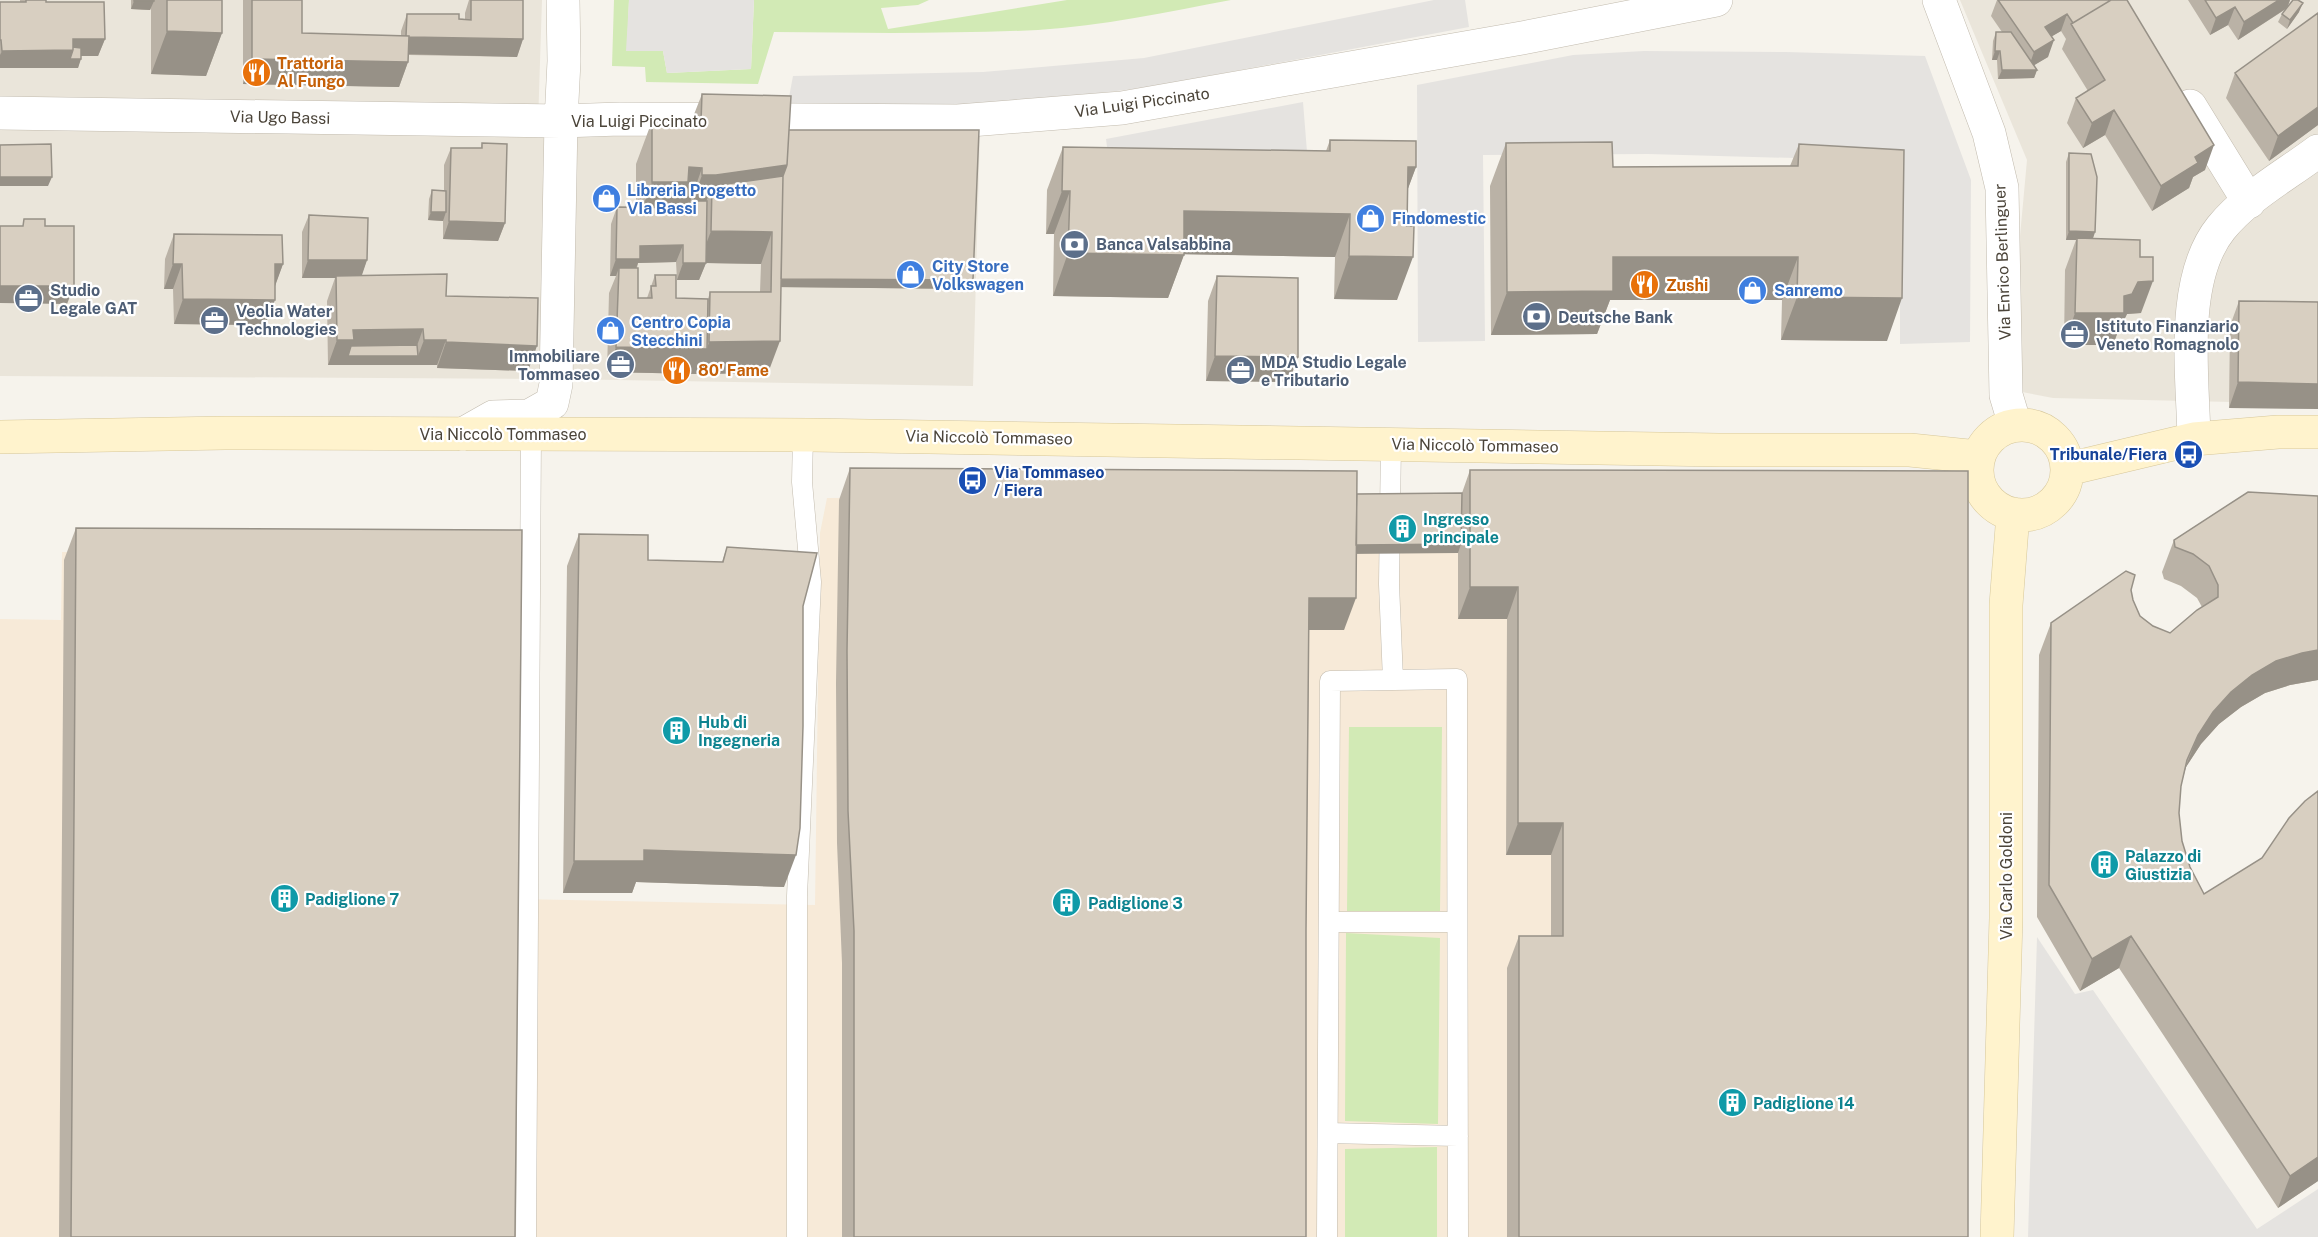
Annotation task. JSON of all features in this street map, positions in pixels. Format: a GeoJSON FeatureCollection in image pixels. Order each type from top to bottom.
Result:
{"type":"FeatureCollection","features":[{"type":"Feature","properties":{"kind":"street"},"geometry":{"type":"LineString","coordinates":[[463,434],[493,417],[529,416],[552,403],[556,384],[564,61],[563,0]]}},
{"type":"Feature","properties":{"kind":"street","name":"Via Luigi Piccinato"},"geometry":{"type":"LineString","coordinates":[[561,121],[620,119],[958,121],[1122,108],[1522,38],[1716,0]]}},
{"type":"Feature","properties":{"kind":"street","name":"Via Enrico Berlinguer"},"geometry":{"type":"LineString","coordinates":[[1939,0],[1985,122],[2002,188],[2005,384],[2015,425]]}},
{"type":"Feature","properties":{"kind":"street"},"geometry":{"type":"LineString","coordinates":[[2176,82],[2249,202]]}},
{"type":"Feature","properties":{"kind":"street","name":"Via Ugo Bassi"},"geometry":{"type":"LineString","coordinates":[[0,112],[561,121]]}},
{"type":"Feature","properties":{"kind":"street"},"geometry":{"type":"LineString","coordinates":[[2194,439],[2192,341],[2197,285],[2205,254],[2220,229],[2249,202],[2318,151]]}},
{"type":"Feature","properties":{"kind":"street"},"geometry":{"type":"LineString","coordinates":[[2015,425],[2030,425],[2045,430],[2057,440],[2065,453],[2068,469],[2062,492],[2052,505],[2030,515],[2013,514],[1999,509],[1988,500],[1980,487],[1977,472],[1978,458],[1986,442],[1999,430],[2015,425]]}},
{"type":"Feature","properties":{"kind":"street"},"geometry":{"type":"LineString","coordinates":[[2068,469],[2194,439],[2278,432],[2318,432]]}},
{"type":"Feature","properties":{"kind":"street","name":"Via Niccolò Tommaseo"},"geometry":{"type":"LineString","coordinates":[[0,436],[213,433],[803,435],[1707,450],[1910,450],[1978,458]]}},
{"type":"Feature","properties":{"kind":"street","name":"Via Carlo Goldoni"},"geometry":{"type":"LineString","coordinates":[[1997,1237],[2006,918],[2006,605],[2013,514]]}},
{"type":"Feature","properties":{"kind":"lane"},"geometry":{"type":"LineString","coordinates":[[526,1237],[531,434]]}},
{"type":"Feature","properties":{"kind":"lane"},"geometry":{"type":"LineString","coordinates":[[797,1237],[797,896],[811,582],[802,482],[803,435]]}},
{"type":"Feature","properties":{"kind":"lane"},"geometry":{"type":"LineString","coordinates":[[1391,443],[1389,584],[1393,680]]}},
{"type":"Feature","properties":{"kind":"lane"},"geometry":{"type":"LineString","coordinates":[[1328,1237],[1330,681],[1457,679],[1458,1237]]}},
{"type":"Feature","properties":{"kind":"lane"},"geometry":{"type":"LineString","coordinates":[[1329,922],[1457,922]]}},
{"type":"Feature","properties":{"kind":"lane"},"geometry":{"type":"LineString","coordinates":[[1328,1133],[1458,1136]]}},
{"type":"Feature","properties":{"kind":"shaded area"},"geometry":{"type":"Polygon","coordinates":[[[0,0],[542,0],[538,124],[980,131],[973,386],[557,379],[0,376],[0,0]]]}},
{"type":"Feature","properties":{"kind":"shaded area"},"geometry":{"type":"Polygon","coordinates":[[[629,0],[754,0],[751,69],[667,73],[663,51],[626,51],[629,0]]]}},
{"type":"Feature","properties":{"kind":"shaded area"},"geometry":{"type":"Polygon","coordinates":[[[1434,0],[1465,0],[1469,27],[1150,87],[982,107],[787,108],[793,76],[983,72],[1144,58],[1434,0]]]}},
{"type":"Feature","properties":{"kind":"shaded area"},"geometry":{"type":"Polygon","coordinates":[[[1960,0],[2318,0],[2318,404],[2053,398],[2006,389],[2027,160],[1960,0]]]}},
{"type":"Feature","properties":{"kind":"shaded area"},"geometry":{"type":"Polygon","coordinates":[[[1644,51],[1925,56],[1971,180],[1970,342],[1900,344],[1900,161],[1648,154],[1483,155],[1485,341],[1418,342],[1417,85],[1573,55],[1644,51]]]}},
{"type":"Feature","properties":{"kind":"shaded area"},"geometry":{"type":"Polygon","coordinates":[[[1303,102],[1310,189],[1112,186],[1106,139],[1303,102]]]}},
{"type":"Feature","properties":{"kind":"shaded area"},"geometry":{"type":"Polygon","coordinates":[[[1392,494],[1839,501],[1964,1237],[0,1237],[0,619],[61,620],[62,552],[484,549],[519,570],[520,899],[815,905],[820,533],[827,498],[1392,494]]]}},
{"type":"Feature","properties":{"kind":"shaded area"},"geometry":{"type":"Polygon","coordinates":[[[2037,937],[2075,994],[2093,990],[2257,1229],[2318,1189],[2318,1237],[2028,1237],[2037,937]]]}},
{"type":"Feature","properties":{"kind":"green space"},"geometry":{"type":"Polygon","coordinates":[[[614,0],[629,0],[627,51],[663,51],[667,73],[751,69],[754,0],[929,0],[918,5],[881,8],[888,29],[1067,0],[1231,0],[1110,22],[1038,30],[939,33],[774,32],[758,84],[646,82],[645,67],[612,66],[614,0]]]}},
{"type":"Feature","properties":{"kind":"green space"},"geometry":{"type":"Polygon","coordinates":[[[1349,727],[1442,727],[1440,911],[1347,911],[1349,727]]]}},
{"type":"Feature","properties":{"kind":"green space"},"geometry":{"type":"Polygon","coordinates":[[[1346,933],[1440,938],[1438,1124],[1345,1121],[1346,933]]]}},
{"type":"Feature","properties":{"kind":"green space"},"geometry":{"type":"Polygon","coordinates":[[[1437,1147],[1437,1237],[1345,1237],[1345,1149],[1437,1147]]]}},
{"type":"Feature","properties":{"kind":"building"},"geometry":{"type":"Polygon","coordinates":[[[26,0],[104,2],[105,39],[73,39],[73,50],[2,51],[0,2],[26,2],[26,0]]]}},
{"type":"Feature","properties":{"kind":"building"},"geometry":{"type":"Polygon","coordinates":[[[167,0],[222,0],[222,33],[167,31],[167,0]]]}},
{"type":"Feature","properties":{"kind":"building"},"geometry":{"type":"Polygon","coordinates":[[[252,0],[302,0],[302,33],[409,36],[408,62],[252,59],[252,0]]]}},
{"type":"Feature","properties":{"kind":"building"},"geometry":{"type":"Polygon","coordinates":[[[471,0],[523,0],[523,39],[406,36],[407,14],[459,14],[459,19],[471,20],[471,0]]]}},
{"type":"Feature","properties":{"kind":"building"},"geometry":{"type":"Polygon","coordinates":[[[1998,0],[2111,0],[2073,23],[2067,14],[2045,27],[2054,40],[2034,52],[1998,0]]]}},
{"type":"Feature","properties":{"kind":"building"},"geometry":{"type":"Polygon","coordinates":[[[2111,0],[2127,0],[2214,145],[2195,157],[2198,163],[2161,186],[2114,110],[2092,123],[2076,98],[2105,80],[2071,24],[2111,0]]]}},
{"type":"Feature","properties":{"kind":"building"},"geometry":{"type":"Polygon","coordinates":[[[2205,0],[2279,0],[2244,22],[2235,7],[2216,18],[2205,0]]]}},
{"type":"Feature","properties":{"kind":"building"},"geometry":{"type":"Polygon","coordinates":[[[2293,0],[2303,3],[2290,20],[2282,14],[2293,0]]]}},
{"type":"Feature","properties":{"kind":"building"},"geometry":{"type":"Polygon","coordinates":[[[2318,13],[2318,107],[2278,136],[2235,73],[2318,13]]]}},
{"type":"Feature","properties":{"kind":"building"},"geometry":{"type":"Polygon","coordinates":[[[1996,32],[2011,32],[2037,70],[2002,70],[2000,51],[1995,51],[1996,32]]]}},
{"type":"Feature","properties":{"kind":"building"},"geometry":{"type":"Polygon","coordinates":[[[73,47],[81,48],[81,59],[70,59],[73,47]]]}},
{"type":"Feature","properties":{"kind":"building"},"geometry":{"type":"Polygon","coordinates":[[[702,94],[791,96],[787,165],[716,175],[702,175],[702,168],[689,167],[688,182],[652,182],[652,121],[701,122],[702,94]]]}},
{"type":"Feature","properties":{"kind":"building"},"geometry":{"type":"Polygon","coordinates":[[[789,130],[979,130],[973,280],[781,279],[783,176],[787,165],[789,130]]]}},
{"type":"Feature","properties":{"kind":"building"},"geometry":{"type":"Polygon","coordinates":[[[1330,140],[1416,141],[1416,167],[1408,167],[1407,226],[1414,226],[1413,257],[1349,256],[1350,214],[1184,211],[1184,255],[1068,253],[1070,191],[1062,191],[1063,147],[1330,151],[1330,140]]]}},
{"type":"Feature","properties":{"kind":"building"},"geometry":{"type":"Polygon","coordinates":[[[1612,142],[1613,167],[1798,166],[1799,144],[1904,150],[1902,298],[1797,297],[1798,257],[1613,257],[1613,291],[1507,292],[1506,143],[1612,142]]]}},
{"type":"Feature","properties":{"kind":"building"},"geometry":{"type":"Polygon","coordinates":[[[482,143],[507,144],[505,223],[449,221],[451,148],[482,148],[482,143]]]}},
{"type":"Feature","properties":{"kind":"building"},"geometry":{"type":"Polygon","coordinates":[[[51,144],[52,177],[0,177],[0,145],[51,144]]]}},
{"type":"Feature","properties":{"kind":"building"},"geometry":{"type":"Polygon","coordinates":[[[2069,153],[2091,154],[2097,177],[2095,232],[2069,231],[2069,153]]]}},
{"type":"Feature","properties":{"kind":"building"},"geometry":{"type":"Polygon","coordinates":[[[783,176],[780,341],[709,342],[710,292],[771,292],[772,232],[711,231],[712,186],[783,176]]]}},
{"type":"Feature","properties":{"kind":"building"},"geometry":{"type":"Polygon","coordinates":[[[432,190],[446,191],[446,212],[431,212],[432,190]]]}},
{"type":"Feature","properties":{"kind":"building"},"geometry":{"type":"Polygon","coordinates":[[[693,201],[707,201],[706,263],[683,263],[683,245],[640,246],[640,259],[616,259],[617,207],[692,208],[693,201]]]}},
{"type":"Feature","properties":{"kind":"building"},"geometry":{"type":"Polygon","coordinates":[[[309,215],[368,218],[367,260],[308,260],[309,215]]]}},
{"type":"Feature","properties":{"kind":"building"},"geometry":{"type":"Polygon","coordinates":[[[24,219],[45,219],[45,226],[74,226],[74,286],[0,286],[0,226],[23,226],[24,219]]]}},
{"type":"Feature","properties":{"kind":"building"},"geometry":{"type":"Polygon","coordinates":[[[174,234],[282,235],[283,264],[275,264],[275,300],[183,299],[182,264],[173,264],[174,234]]]}},
{"type":"Feature","properties":{"kind":"building"},"geometry":{"type":"Polygon","coordinates":[[[2077,238],[2140,240],[2140,257],[2153,257],[2153,281],[2138,282],[2132,294],[2124,296],[2124,313],[2075,313],[2077,238]]]}},
{"type":"Feature","properties":{"kind":"building"},"geometry":{"type":"Polygon","coordinates":[[[619,268],[638,268],[638,298],[652,298],[651,286],[656,286],[655,275],[676,275],[676,298],[708,299],[707,349],[616,347],[619,268]]]}},
{"type":"Feature","properties":{"kind":"building"},"geometry":{"type":"Polygon","coordinates":[[[447,274],[446,296],[538,298],[537,346],[424,340],[423,329],[353,330],[354,340],[337,340],[336,276],[447,274]]]}},
{"type":"Feature","properties":{"kind":"building"},"geometry":{"type":"Polygon","coordinates":[[[1217,276],[1298,278],[1298,357],[1215,356],[1217,276]]]}},
{"type":"Feature","properties":{"kind":"building"},"geometry":{"type":"Polygon","coordinates":[[[2239,301],[2318,302],[2318,384],[2238,382],[2239,301]]]}},
{"type":"Feature","properties":{"kind":"building"},"geometry":{"type":"Polygon","coordinates":[[[417,345],[418,356],[348,356],[351,346],[417,345]]]}},
{"type":"Feature","properties":{"kind":"building"},"geometry":{"type":"Polygon","coordinates":[[[850,468],[1357,471],[1356,598],[1309,598],[1306,1237],[854,1237],[854,931],[848,811],[847,651],[850,468]]]}},
{"type":"Feature","properties":{"kind":"building"},"geometry":{"type":"Polygon","coordinates":[[[1470,470],[1968,471],[1968,1237],[1519,1237],[1519,936],[1563,936],[1563,823],[1518,823],[1518,587],[1470,587],[1470,470]]]}},
{"type":"Feature","properties":{"kind":"building","name":"Palazzo di Giustizia"},"geometry":{"type":"Polygon","coordinates":[[[2248,492],[2318,496],[2318,650],[2276,661],[2252,675],[2231,692],[2213,712],[2198,735],[2187,760],[2181,786],[2179,813],[2182,841],[2190,867],[2204,894],[2262,858],[2289,818],[2318,791],[2318,1157],[2290,1176],[2131,936],[2092,959],[2049,885],[2051,623],[2126,571],[2135,575],[2131,590],[2140,616],[2153,626],[2170,633],[2197,610],[2218,597],[2218,585],[2209,566],[2193,554],[2175,547],[2174,540],[2248,492]]]}},
{"type":"Feature","properties":{"kind":"building","name":"Ingresso principale"},"geometry":{"type":"Polygon","coordinates":[[[1462,493],[1461,544],[1356,545],[1357,494],[1462,493]]]}},
{"type":"Feature","properties":{"kind":"building","name":"Padiglione 7"},"geometry":{"type":"Polygon","coordinates":[[[76,528],[522,530],[515,1237],[71,1237],[76,528]]]}},
{"type":"Feature","properties":{"kind":"building","name":"Hub di Ingegneria"},"geometry":{"type":"Polygon","coordinates":[[[579,534],[648,535],[648,560],[723,562],[727,547],[817,553],[803,606],[803,726],[800,828],[796,855],[644,850],[644,861],[574,861],[579,534]]]}},
{"type":"Feature","properties":{"kind":"place","name":"Trattoria Al Fungo"},"geometry":{"type":"Point","coordinates":[256,72]}},
{"type":"Feature","properties":{"kind":"place","name":"Libreria Progetto VIa Bassi"},"geometry":{"type":"Point","coordinates":[606,199]}},
{"type":"Feature","properties":{"kind":"place","name":"Findomestic"},"geometry":{"type":"Point","coordinates":[1371,218]}},
{"type":"Feature","properties":{"kind":"place","name":"Banca Valsabbina"},"geometry":{"type":"Point","coordinates":[1075,244]}},
{"type":"Feature","properties":{"kind":"place","name":"City Store Volkswagen"},"geometry":{"type":"Point","coordinates":[911,275]}},
{"type":"Feature","properties":{"kind":"place","name":"Zushi"},"geometry":{"type":"Point","coordinates":[1645,285]}},
{"type":"Feature","properties":{"kind":"place","name":"Sanremo"},"geometry":{"type":"Point","coordinates":[1753,290]}},
{"type":"Feature","properties":{"kind":"place","name":"Studio Legale GAT"},"geometry":{"type":"Point","coordinates":[29,299]}},
{"type":"Feature","properties":{"kind":"place","name":"Deutsche Bank"},"geometry":{"type":"Point","coordinates":[1537,317]}},
{"type":"Feature","properties":{"kind":"place","name":"Veolia Water Technologies"},"geometry":{"type":"Point","coordinates":[215,320]}},
{"type":"Feature","properties":{"kind":"place","name":"Centro Copia Stecchini"},"geometry":{"type":"Point","coordinates":[610,331]}},
{"type":"Feature","properties":{"kind":"place","name":"Istituto Finanziario Veneto Romagnolo"},"geometry":{"type":"Point","coordinates":[2075,335]}},
{"type":"Feature","properties":{"kind":"place","name":"Immobiliare Tommaseo"},"geometry":{"type":"Point","coordinates":[621,365]}},
{"type":"Feature","properties":{"kind":"place","name":"80' Fame"},"geometry":{"type":"Point","coordinates":[677,370]}},
{"type":"Feature","properties":{"kind":"place","name":"MDA Studio Legale e Tributario"},"geometry":{"type":"Point","coordinates":[1240,371]}},
{"type":"Feature","properties":{"kind":"place","name":"Tribunale/Fiera"},"geometry":{"type":"Point","coordinates":[2188,454]}},
{"type":"Feature","properties":{"kind":"place","name":"Via Tommaseo / Fiera"},"geometry":{"type":"Point","coordinates":[973,481]}},
{"type":"Feature","properties":{"kind":"place","name":"Ingresso principale"},"geometry":{"type":"Point","coordinates":[1402,528]}},
{"type":"Feature","properties":{"kind":"place","name":"Hub di Ingegneria"},"geometry":{"type":"Point","coordinates":[677,731]}},
{"type":"Feature","properties":{"kind":"place","name":"Palazzo di Giustizia"},"geometry":{"type":"Point","coordinates":[2104,865]}},
{"type":"Feature","properties":{"kind":"place","name":"Padiglione 7"},"geometry":{"type":"Point","coordinates":[284,899]}},
{"type":"Feature","properties":{"kind":"place","name":"Padiglione 3"},"geometry":{"type":"Point","coordinates":[1067,903]}},
{"type":"Feature","properties":{"kind":"place","name":"Padiglione 14"},"geometry":{"type":"Point","coordinates":[1732,1103]}}]}
